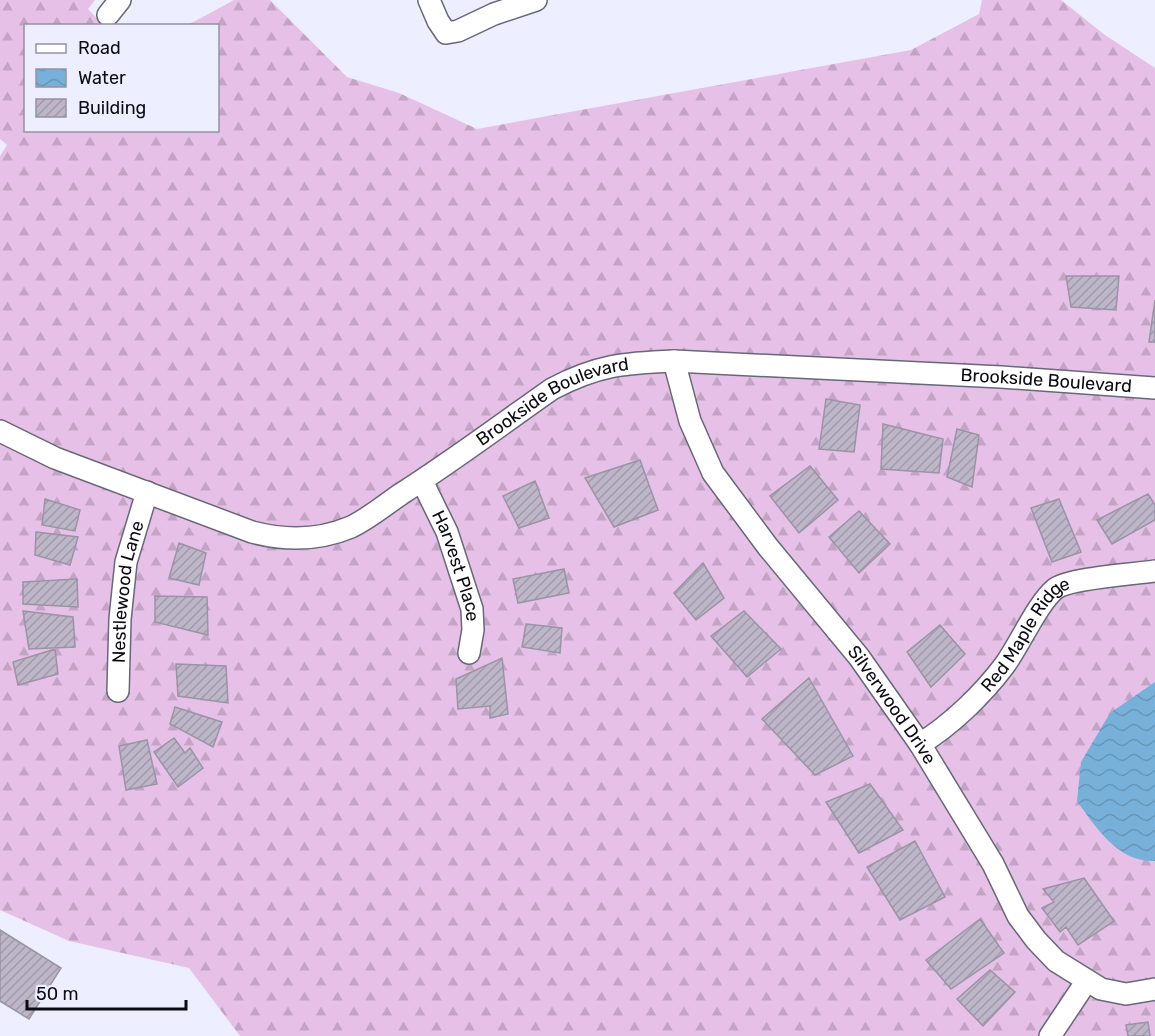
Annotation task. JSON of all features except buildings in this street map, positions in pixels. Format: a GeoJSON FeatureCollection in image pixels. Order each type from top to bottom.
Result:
{"type":"FeatureCollection","features":[{"type":"Feature","properties":{"kind":"street"},"geometry":{"type":"LineString","coordinates":[[429,0],[446,33],[458,31],[494,14],[536,0]]}},
{"type":"Feature","properties":{"kind":"street","name":"Brookside Boulevard"},"geometry":{"type":"LineString","coordinates":[[0,431],[55,458],[252,532],[274,538],[296,539],[317,537],[352,526],[422,481],[552,389],[570,379],[628,362],[674,362],[1001,377],[1155,388]]}},
{"type":"Feature","properties":{"kind":"street","name":"Silverwood Drive"},"geometry":{"type":"LineString","coordinates":[[674,362],[690,421],[713,473],[768,547],[859,657],[920,744],[993,864],[1018,916],[1035,940],[1056,961],[1086,982],[1101,989],[1126,993],[1155,989]]}},
{"type":"Feature","properties":{"kind":"street","name":"Harvest Place"},"geometry":{"type":"LineString","coordinates":[[422,481],[447,532],[472,609],[473,630],[469,653]]}},
{"type":"Feature","properties":{"kind":"street","name":"Nestlewood Lane"},"geometry":{"type":"LineString","coordinates":[[118,691],[120,619],[126,562],[147,492]]}},
{"type":"Feature","properties":{"kind":"street","name":"Red Maple Ridge"},"geometry":{"type":"LineString","coordinates":[[920,744],[957,717],[1004,667],[1044,603],[1056,589],[1071,583],[1155,571]]}},
{"type":"Feature","properties":{"kind":"street"},"geometry":{"type":"LineString","coordinates":[[1050,1036],[1086,982]]}},
{"type":"Feature","properties":{"kind":"green space"},"geometry":{"type":"Polygon","coordinates":[[[0,0],[95,0],[88,9],[102,24],[24,24],[24,132],[219,132],[219,24],[190,24],[234,0],[270,0],[347,77],[399,93],[477,129],[911,50],[979,14],[982,0],[1061,0],[1105,35],[1155,68],[1155,1036],[240,1036],[189,968],[69,941],[0,910],[0,156],[7,145],[0,139],[0,0]]]}},
{"type":"Feature","properties":{"kind":"water"},"geometry":{"type":"Polygon","coordinates":[[[1155,682],[1155,861],[1142,860],[1120,850],[1092,822],[1077,801],[1081,762],[1110,713],[1155,682]]]}}]}
